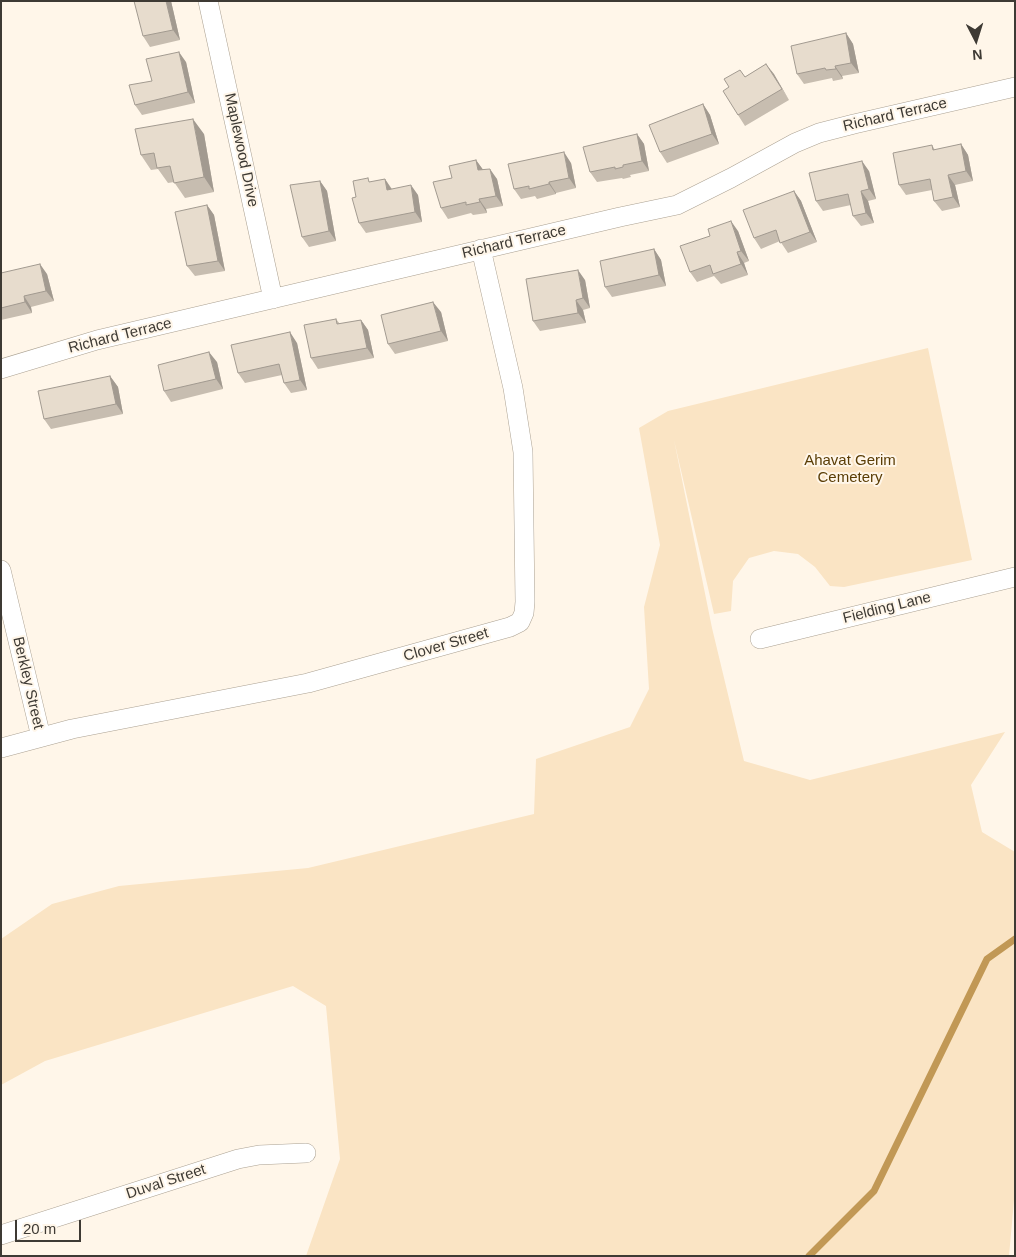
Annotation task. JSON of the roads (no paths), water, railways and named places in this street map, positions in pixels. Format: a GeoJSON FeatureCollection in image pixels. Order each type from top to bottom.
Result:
{"type":"FeatureCollection","features":[{"type":"Feature","properties":{"kind":"street","name":"Maplewood Drive"},"geometry":{"type":"LineString","coordinates":[[208,1],[273,299]]}},
{"type":"Feature","properties":{"kind":"street","name":"Richard Terrace"},"geometry":{"type":"LineString","coordinates":[[1,369],[97,340],[677,205],[795,143],[819,133],[1015,87]]}},
{"type":"Feature","properties":{"kind":"street","name":"Clover Street"},"geometry":{"type":"LineString","coordinates":[[1,748],[72,729],[308,683],[510,627],[520,622],[524,613],[525,602],[523,452],[513,388],[482,250]]}},
{"type":"Feature","properties":{"kind":"street","name":"Berkley Street"},"geometry":{"type":"LineString","coordinates":[[1,570],[41,736]]}},
{"type":"Feature","properties":{"kind":"street","name":"Fielding Lane"},"geometry":{"type":"LineString","coordinates":[[760,639],[1015,577]]}},
{"type":"Feature","properties":{"kind":"street","name":"Duval Street"},"geometry":{"type":"LineString","coordinates":[[1,1235],[238,1159],[259,1154],[306,1153]]}},
{"type":"Feature","properties":{"kind":"waterway"},"geometry":{"type":"LineString","coordinates":[[809,1256],[874,1191],[987,959],[1015,939]]}},
{"type":"Feature","properties":{"kind":"park label","name":"Ahavat Gerim Cemetery"},"geometry":{"type":"Point","coordinates":[850,470]}}]}
